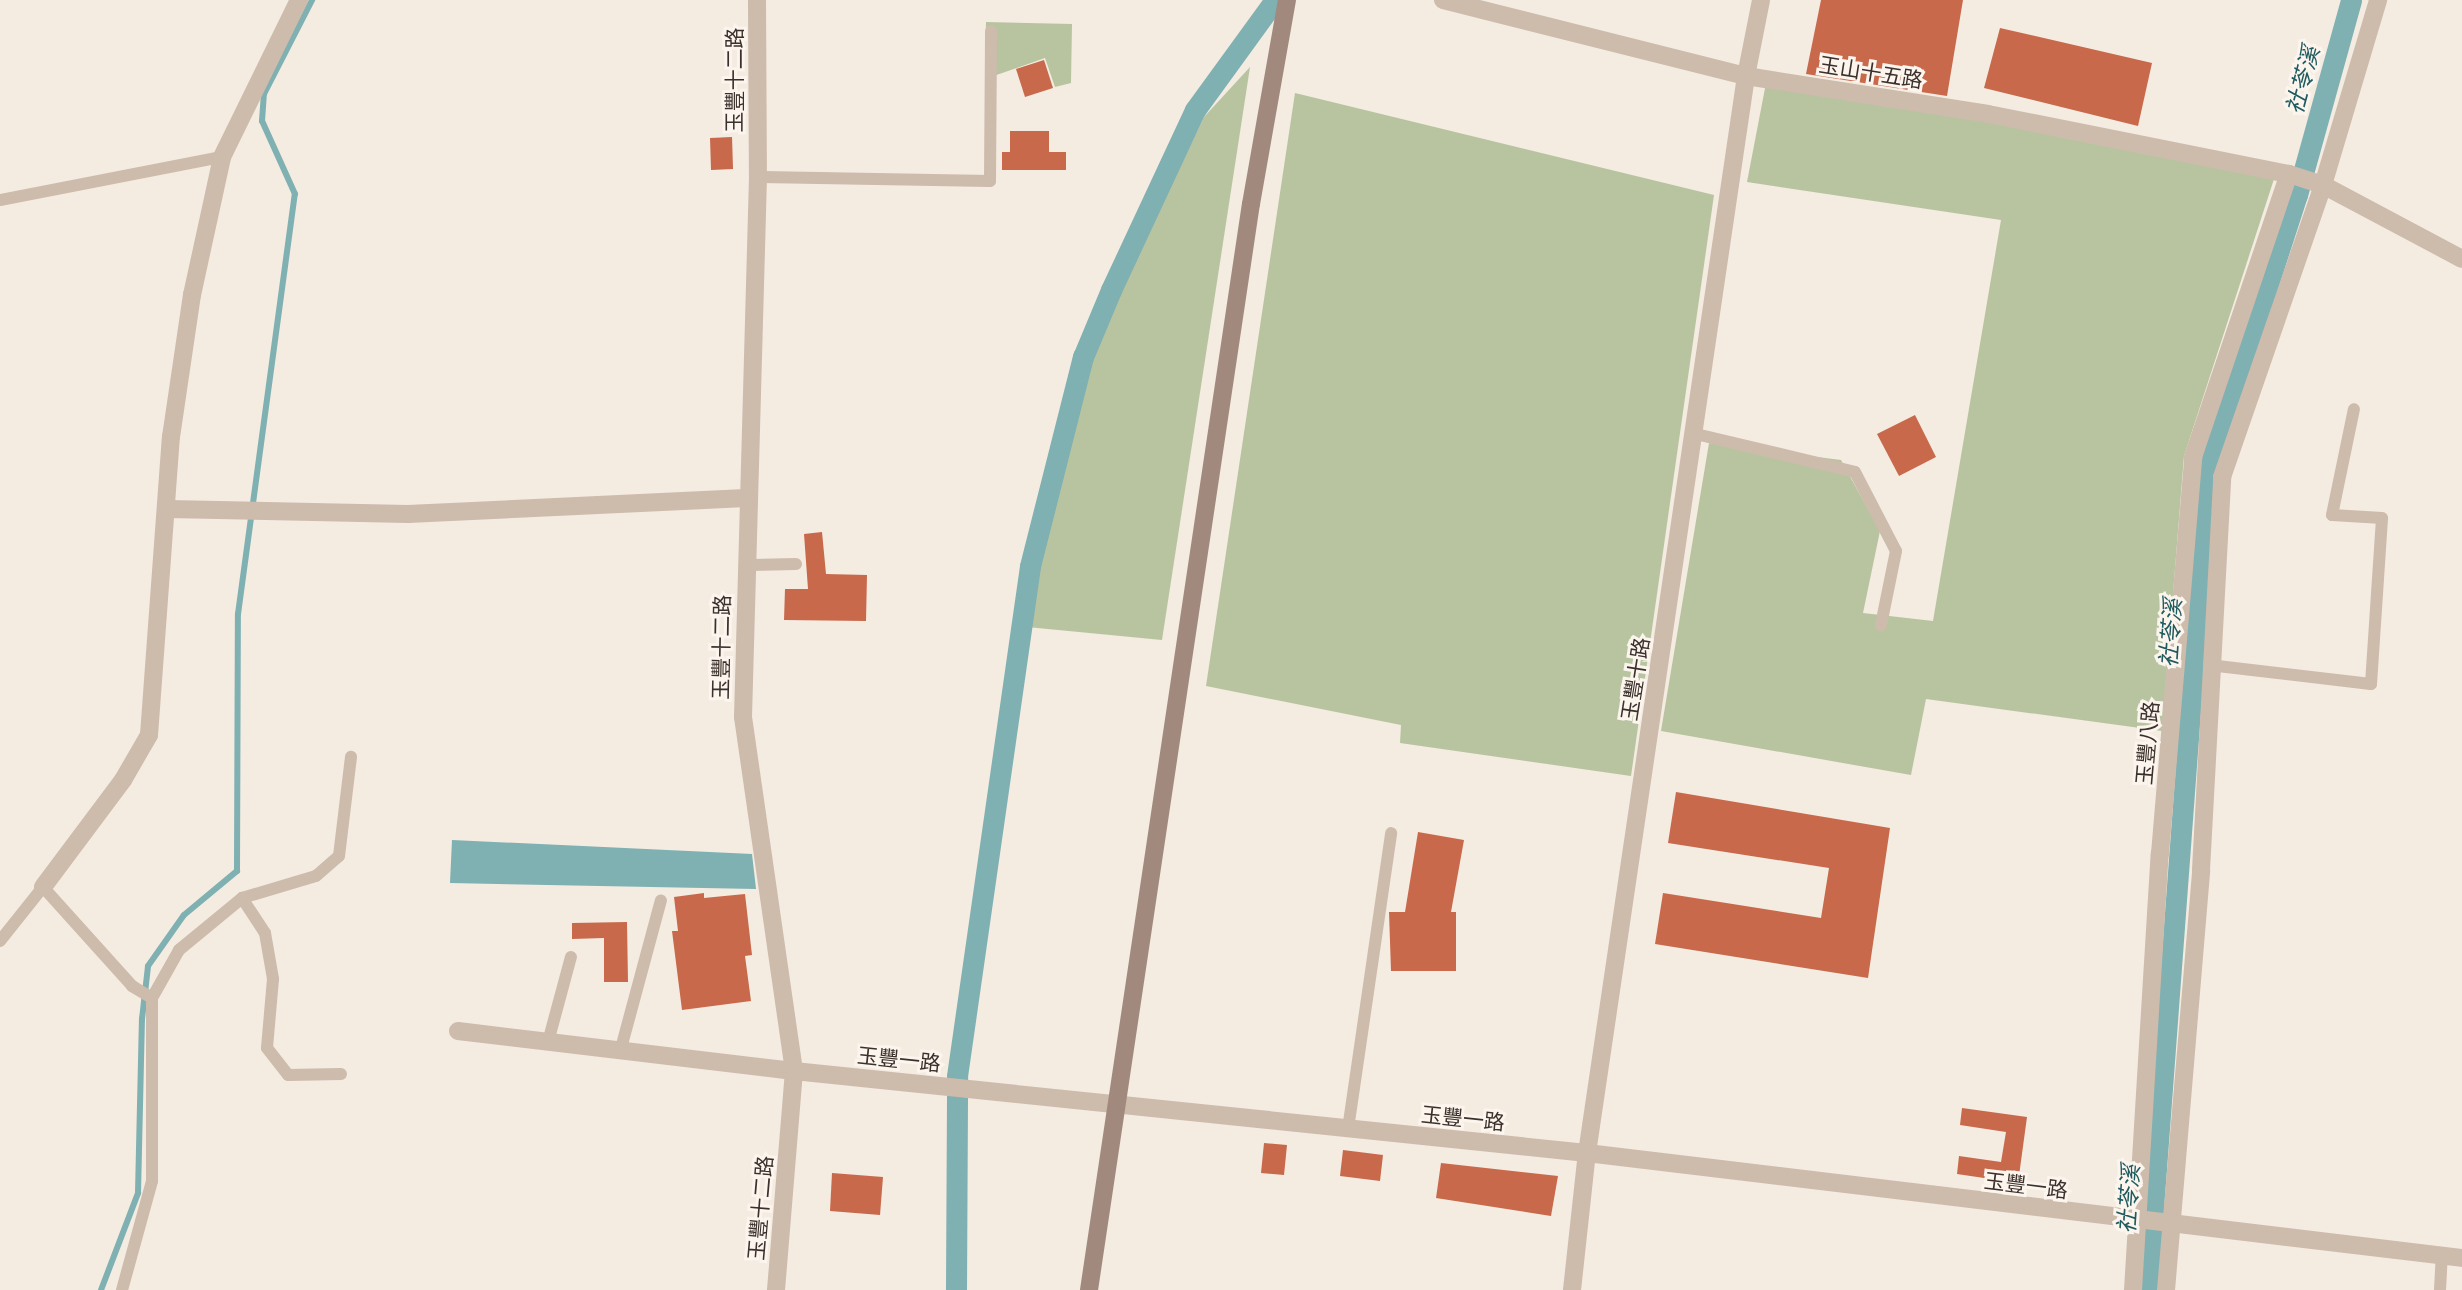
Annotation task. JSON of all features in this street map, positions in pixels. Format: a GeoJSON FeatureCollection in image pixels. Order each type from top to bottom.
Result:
{"type":"FeatureCollection","features":[{"type":"Feature","properties":{"kind":"main road"},"geometry":{"type":"LineString","coordinates":[[1089,1290],[1251,204],[1287,0]]}},
{"type":"Feature","properties":{"kind":"street"},"geometry":{"type":"LineString","coordinates":[[43,887],[122,780],[149,735],[171,437],[192,295],[222,157],[299,0]]}},
{"type":"Feature","properties":{"kind":"street","name":"玉豐十二路"},"geometry":{"type":"LineString","coordinates":[[757,0],[758,177],[746,498],[743,717],[794,1071],[776,1290]]}},
{"type":"Feature","properties":{"kind":"street","name":"玉山十五路"},"geometry":{"type":"LineString","coordinates":[[1444,0],[1746,76],[1988,114],[2292,175],[2319,184],[2462,259]]}},
{"type":"Feature","properties":{"kind":"street","name":"玉豐十路"},"geometry":{"type":"LineString","coordinates":[[1572,1290],[1587,1153],[1696,434],[1746,76],[1761,0]]}},
{"type":"Feature","properties":{"kind":"street"},"geometry":{"type":"LineString","coordinates":[[2166,1290],[2169,1223],[2201,870],[2209,666],[2222,477],[2378,0]]}},
{"type":"Feature","properties":{"kind":"street","name":"玉豐八路"},"geometry":{"type":"LineString","coordinates":[[2133,1290],[2142,1222],[2160,854],[2193,457],[2292,175]]}},
{"type":"Feature","properties":{"kind":"street"},"geometry":{"type":"LineString","coordinates":[[167,509],[408,514],[746,498]]}},
{"type":"Feature","properties":{"kind":"street","name":"玉豐一路"},"geometry":{"type":"LineString","coordinates":[[458,1031],[794,1071],[975,1090],[1117,1101],[1348,1129],[1587,1153],[2142,1222],[2462,1258]]}},
{"type":"Feature","properties":{"kind":"lane"},"geometry":{"type":"LineString","coordinates":[[758,177],[990,181],[991,31]]}},
{"type":"Feature","properties":{"kind":"lane"},"geometry":{"type":"LineString","coordinates":[[0,200],[222,157]]}},
{"type":"Feature","properties":{"kind":"lane"},"geometry":{"type":"LineString","coordinates":[[2209,666],[2371,684],[2382,518],[2332,515],[2354,409]]}},
{"type":"Feature","properties":{"kind":"lane"},"geometry":{"type":"LineString","coordinates":[[1696,434],[1855,472],[1896,551],[1881,625]]}},
{"type":"Feature","properties":{"kind":"lane"},"geometry":{"type":"LineString","coordinates":[[745,565],[796,564]]}},
{"type":"Feature","properties":{"kind":"lane"},"geometry":{"type":"LineString","coordinates":[[122,1290],[152,1181],[152,998],[179,950],[242,898],[316,876],[338,856],[351,757]]}},
{"type":"Feature","properties":{"kind":"lane"},"geometry":{"type":"LineString","coordinates":[[1348,1129],[1391,833]]}},
{"type":"Feature","properties":{"kind":"lane"},"geometry":{"type":"LineString","coordinates":[[0,941],[43,887],[132,986],[152,998]]}},
{"type":"Feature","properties":{"kind":"lane"},"geometry":{"type":"LineString","coordinates":[[242,898],[265,933],[271,967],[267,1048],[288,1075],[341,1074]]}},
{"type":"Feature","properties":{"kind":"lane"},"geometry":{"type":"LineString","coordinates":[[620,1052],[661,900]]}},
{"type":"Feature","properties":{"kind":"lane"},"geometry":{"type":"LineString","coordinates":[[548,1042],[571,957]]}},
{"type":"Feature","properties":{"kind":"lane"},"geometry":{"type":"LineString","coordinates":[[2440,1290],[2442,1255]]}},
{"type":"Feature","properties":{"kind":"green space"},"geometry":{"type":"Polygon","coordinates":[[[986,22],[1072,24],[1071,83],[1055,87],[1045,58],[985,79],[986,22]]]}},
{"type":"Feature","properties":{"kind":"green space"},"geometry":{"type":"Polygon","coordinates":[[[1250,67],[1162,640],[1027,627],[1039,560],[1095,341],[1204,117],[1250,67]]]}},
{"type":"Feature","properties":{"kind":"green space"},"geometry":{"type":"Polygon","coordinates":[[[1766,83],[1991,118],[2274,179],[2184,456],[2162,731],[1926,699],[1911,775],[1661,731],[1709,443],[1841,460],[1880,531],[1863,613],[1933,621],[2001,220],[1747,182],[1766,83]]]}},
{"type":"Feature","properties":{"kind":"green space"},"geometry":{"type":"Polygon","coordinates":[[[1295,93],[1714,195],[1631,776],[1400,743],[1401,725],[1206,686],[1295,93]]]}},
{"type":"Feature","properties":{"kind":"water"},"geometry":{"type":"Polygon","coordinates":[[[452,840],[752,854],[756,889],[450,883],[452,840]]]}},
{"type":"Feature","properties":{"kind":"building"},"geometry":{"type":"Polygon","coordinates":[[[1821,0],[1963,0],[1947,96],[1806,74],[1821,0]]]}},
{"type":"Feature","properties":{"kind":"building"},"geometry":{"type":"Polygon","coordinates":[[[2000,28],[2152,63],[2138,126],[1984,88],[2000,28]]]}},
{"type":"Feature","properties":{"kind":"building"},"geometry":{"type":"Polygon","coordinates":[[[1044,60],[1053,88],[1025,97],[1016,69],[1044,60]]]}},
{"type":"Feature","properties":{"kind":"building"},"geometry":{"type":"Polygon","coordinates":[[[1010,131],[1049,131],[1049,152],[1066,152],[1066,170],[1002,170],[1002,152],[1010,152],[1010,131]]]}},
{"type":"Feature","properties":{"kind":"building"},"geometry":{"type":"Polygon","coordinates":[[[732,137],[733,169],[711,170],[710,138],[732,137]]]}},
{"type":"Feature","properties":{"kind":"building"},"geometry":{"type":"Polygon","coordinates":[[[1915,415],[1936,457],[1899,476],[1877,434],[1915,415]]]}},
{"type":"Feature","properties":{"kind":"building"},"geometry":{"type":"Polygon","coordinates":[[[822,532],[826,574],[867,575],[866,621],[784,620],[785,589],[808,589],[804,534],[822,532]]]}},
{"type":"Feature","properties":{"kind":"building"},"geometry":{"type":"Polygon","coordinates":[[[1676,792],[1890,828],[1868,978],[1655,944],[1663,893],[1821,918],[1829,868],[1668,843],[1676,792]]]}},
{"type":"Feature","properties":{"kind":"building"},"geometry":{"type":"Polygon","coordinates":[[[1418,832],[1464,840],[1451,912],[1456,912],[1456,971],[1391,971],[1389,912],[1405,912],[1418,832]]]}},
{"type":"Feature","properties":{"kind":"building"},"geometry":{"type":"Polygon","coordinates":[[[704,893],[704,898],[745,894],[752,955],[745,956],[751,1001],[682,1010],[672,931],[678,931],[674,897],[704,893]]]}},
{"type":"Feature","properties":{"kind":"building"},"geometry":{"type":"Polygon","coordinates":[[[627,922],[628,982],[604,982],[604,938],[572,939],[572,923],[627,922]]]}},
{"type":"Feature","properties":{"kind":"building"},"geometry":{"type":"Polygon","coordinates":[[[1962,1108],[2027,1117],[2018,1183],[1957,1174],[1959,1156],[2001,1162],[2006,1132],[1960,1125],[1962,1108]]]}},
{"type":"Feature","properties":{"kind":"building"},"geometry":{"type":"Polygon","coordinates":[[[1264,1143],[1287,1145],[1284,1175],[1261,1173],[1264,1143]]]}},
{"type":"Feature","properties":{"kind":"building"},"geometry":{"type":"Polygon","coordinates":[[[1343,1150],[1383,1155],[1380,1181],[1340,1176],[1343,1150]]]}},
{"type":"Feature","properties":{"kind":"building"},"geometry":{"type":"Polygon","coordinates":[[[1441,1163],[1558,1176],[1551,1216],[1436,1198],[1441,1163]]]}},
{"type":"Feature","properties":{"kind":"building"},"geometry":{"type":"Polygon","coordinates":[[[832,1173],[883,1177],[880,1215],[830,1211],[832,1173]]]}},
{"type":"Feature","properties":{"kind":"waterway"},"geometry":{"type":"LineString","coordinates":[[101,1290],[138,1193],[142,1019],[148,966],[184,915],[237,871],[238,614],[295,194],[262,121],[264,94],[312,0]]}},
{"type":"Feature","properties":{"kind":"waterway"},"geometry":{"type":"LineString","coordinates":[[956,1290],[957,1076],[1030,566],[1083,357],[1111,290],[1195,110],[1275,0]]}},
{"type":"Feature","properties":{"kind":"waterway","name":"社苓溪"},"geometry":{"type":"LineString","coordinates":[[2147,1290],[2208,470],[2297,195],[2351,0]]}}]}
